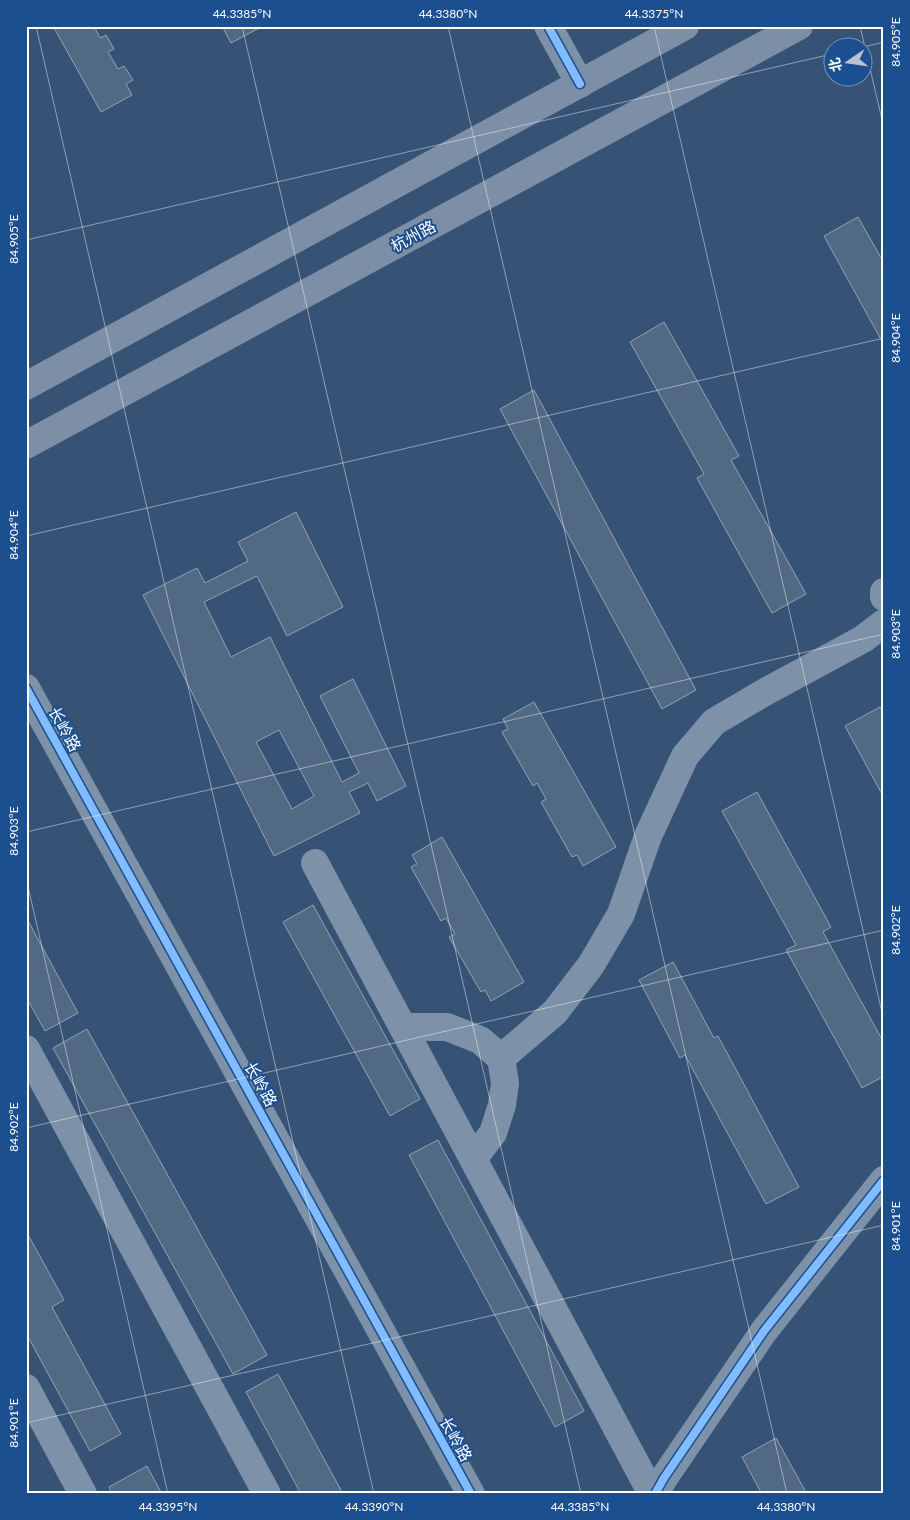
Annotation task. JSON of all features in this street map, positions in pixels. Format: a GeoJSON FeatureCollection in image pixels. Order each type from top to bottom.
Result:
{"type":"FeatureCollection","features":[{"type":"Feature","properties":{"kind":"main road"},"geometry":{"type":"LineString","coordinates":[[26,386],[685,26]]}},
{"type":"Feature","properties":{"kind":"main road","name":"杭州路"},"geometry":{"type":"LineString","coordinates":[[26,445],[799,26]]}},
{"type":"Feature","properties":{"kind":"street"},"geometry":{"type":"LineString","coordinates":[[548,26],[580,84]]}},
{"type":"Feature","properties":{"kind":"street"},"geometry":{"type":"LineString","coordinates":[[884,592],[884,597]]}},
{"type":"Feature","properties":{"kind":"street"},"geometry":{"type":"LineString","coordinates":[[501,1058],[555,1012],[591,964],[621,914],[648,836],[684,756],[714,722],[863,639],[884,623]]}},
{"type":"Feature","properties":{"kind":"street","name":"长岭路"},"geometry":{"type":"LineString","coordinates":[[26,688],[471,1494]]}},
{"type":"Feature","properties":{"kind":"street"},"geometry":{"type":"LineString","coordinates":[[316,863],[654,1494],[764,1331],[884,1180]]}},
{"type":"Feature","properties":{"kind":"street"},"geometry":{"type":"LineString","coordinates":[[403,1027],[447,1027],[480,1040],[501,1058],[505,1083],[502,1105],[493,1133],[473,1159]]}},
{"type":"Feature","properties":{"kind":"street"},"geometry":{"type":"LineString","coordinates":[[26,1048],[267,1494]]}},
{"type":"Feature","properties":{"kind":"street"},"geometry":{"type":"LineString","coordinates":[[26,1388],[83,1494]]}},
{"type":"Feature","properties":{"kind":"building"},"geometry":{"type":"Polygon","coordinates":[[[53,26],[94,26],[100,38],[106,35],[114,49],[108,52],[118,69],[124,66],[133,80],[126,84],[132,95],[101,112],[53,26]]]}},
{"type":"Feature","properties":{"kind":"building"},"geometry":{"type":"Polygon","coordinates":[[[222,26],[263,26],[231,43],[222,26]]]}},
{"type":"Feature","properties":{"kind":"building"},"geometry":{"type":"Polygon","coordinates":[[[858,217],[884,263],[884,345],[824,236],[858,217]]]}},
{"type":"Feature","properties":{"kind":"building"},"geometry":{"type":"Polygon","coordinates":[[[664,322],[739,456],[731,460],[806,594],[772,613],[697,478],[704,474],[630,342],[664,322]]]}},
{"type":"Feature","properties":{"kind":"building"},"geometry":{"type":"Polygon","coordinates":[[[534,390],[696,690],[662,709],[500,409],[534,390]]]}},
{"type":"Feature","properties":{"kind":"building"},"geometry":{"type":"Polygon","coordinates":[[[296,512],[343,607],[287,636],[257,576],[204,602],[231,657],[270,637],[342,782],[359,773],[320,696],[353,679],[406,786],[377,801],[368,783],[349,792],[360,813],[274,856],[143,595],[197,568],[205,583],[248,561],[238,542],[296,512]],[[279,730],[256,742],[292,809],[314,796],[279,730]]]}},
{"type":"Feature","properties":{"kind":"building"},"geometry":{"type":"Polygon","coordinates":[[[534,702],[616,847],[583,866],[577,855],[572,857],[541,802],[546,799],[537,783],[533,786],[502,732],[508,729],[503,719],[534,702]]]}},
{"type":"Feature","properties":{"kind":"building"},"geometry":{"type":"Polygon","coordinates":[[[880,707],[884,715],[884,798],[845,726],[880,707]]]}},
{"type":"Feature","properties":{"kind":"building"},"geometry":{"type":"Polygon","coordinates":[[[757,792],[831,927],[823,932],[884,1043],[884,1076],[862,1088],[786,950],[796,945],[722,811],[757,792]]]}},
{"type":"Feature","properties":{"kind":"building"},"geometry":{"type":"Polygon","coordinates":[[[442,837],[524,982],[491,1001],[485,990],[481,992],[449,937],[455,934],[446,918],[441,921],[411,867],[417,864],[412,855],[442,837]]]}},
{"type":"Feature","properties":{"kind":"building"},"geometry":{"type":"Polygon","coordinates":[[[313,905],[420,1099],[390,1116],[283,922],[313,905]]]}},
{"type":"Feature","properties":{"kind":"building"},"geometry":{"type":"Polygon","coordinates":[[[26,917],[78,1013],[45,1031],[26,997],[26,917]]]}},
{"type":"Feature","properties":{"kind":"building"},"geometry":{"type":"Polygon","coordinates":[[[673,962],[714,1038],[718,1036],[799,1187],[766,1204],[685,1055],[680,1058],[639,980],[673,962]]]}},
{"type":"Feature","properties":{"kind":"building"},"geometry":{"type":"Polygon","coordinates":[[[87,1029],[267,1355],[233,1374],[53,1048],[87,1029]]]}},
{"type":"Feature","properties":{"kind":"building"},"geometry":{"type":"Polygon","coordinates":[[[438,1140],[584,1411],[555,1427],[409,1155],[438,1140]]]}},
{"type":"Feature","properties":{"kind":"building"},"geometry":{"type":"Polygon","coordinates":[[[26,1231],[64,1300],[52,1307],[121,1434],[90,1451],[26,1333],[26,1316],[29,1314],[26,1310],[26,1231]]]}},
{"type":"Feature","properties":{"kind":"building"},"geometry":{"type":"Polygon","coordinates":[[[278,1374],[343,1494],[301,1494],[246,1392],[278,1374]]]}},
{"type":"Feature","properties":{"kind":"building"},"geometry":{"type":"Polygon","coordinates":[[[776,1438],[807,1494],[762,1494],[742,1457],[776,1438]]]}},
{"type":"Feature","properties":{"kind":"building"},"geometry":{"type":"Polygon","coordinates":[[[147,1466],[162,1494],[112,1494],[109,1487],[147,1466]]]}},
{"type":"Feature","properties":{"kind":"cycle path"},"geometry":{"type":"LineString","coordinates":[[548,26],[580,84]]}},
{"type":"Feature","properties":{"kind":"cycle path"},"geometry":{"type":"LineString","coordinates":[[26,688],[471,1494]]}},
{"type":"Feature","properties":{"kind":"cycle path"},"geometry":{"type":"LineString","coordinates":[[655,1494],[764,1331],[884,1180]]}}]}
